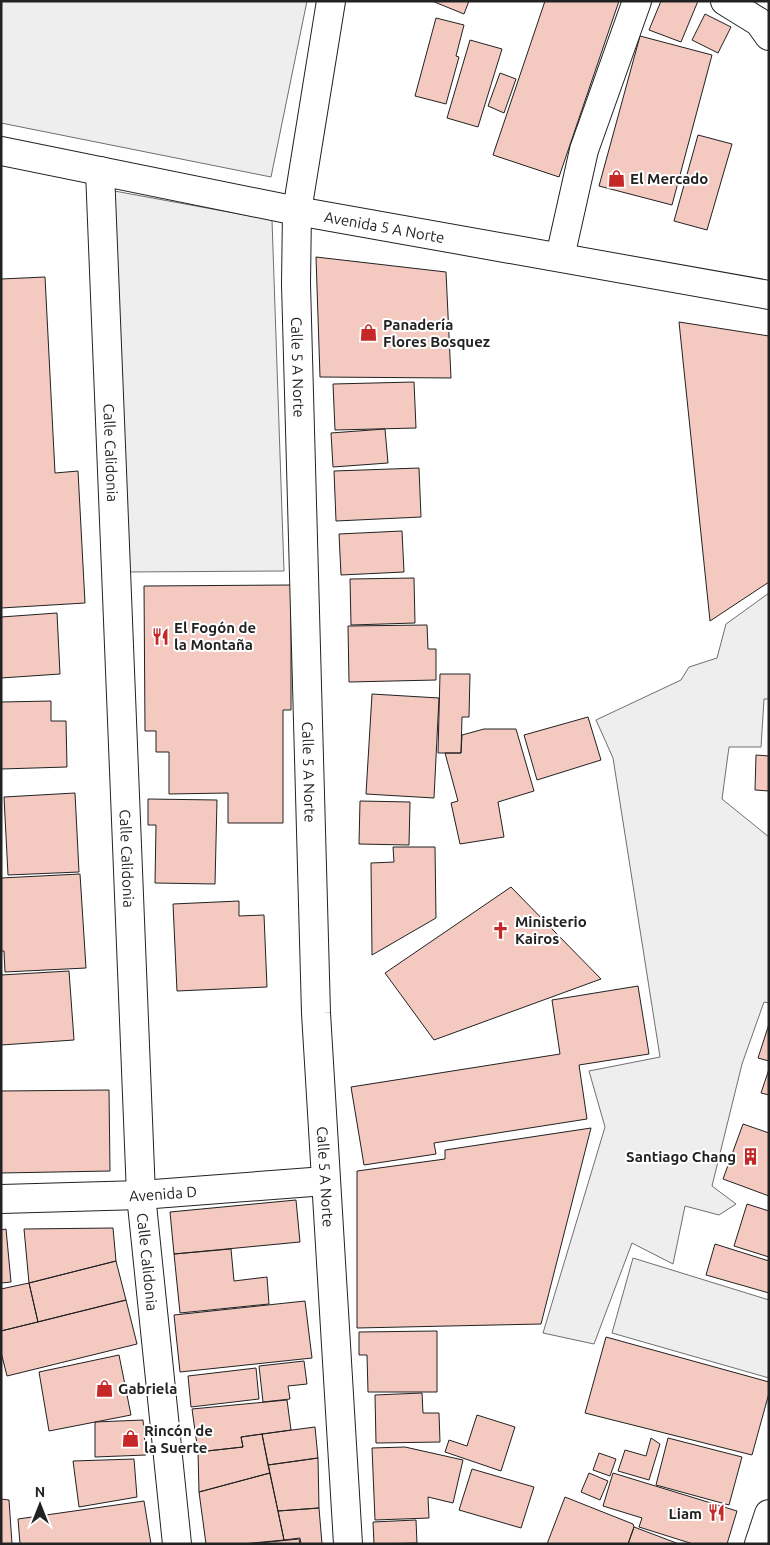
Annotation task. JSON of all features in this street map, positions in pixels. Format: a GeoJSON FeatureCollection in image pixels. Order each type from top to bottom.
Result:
{"type":"FeatureCollection","features":[{"type":"Feature","properties":{"kind":"street","name":"Calle 5 A Norte"},"geometry":{"type":"LineString","coordinates":[[331,1],[297,211],[296,284],[316,1013],[348,1544]]}},
{"type":"Feature","properties":{"kind":"street"},"geometry":{"type":"LineString","coordinates":[[560,257],[584,150],[637,1]]}},
{"type":"Feature","properties":{"kind":"street"},"geometry":{"type":"LineString","coordinates":[[725,1],[759,22],[769,36]]}},
{"type":"Feature","properties":{"kind":"street","name":"Avenida 5 A Norte"},"geometry":{"type":"LineString","coordinates":[[1,151],[297,211],[769,295]]}},
{"type":"Feature","properties":{"kind":"street","name":"Calle Calidonia"},"geometry":{"type":"LineString","coordinates":[[100,171],[141,1195],[177,1544]]}},
{"type":"Feature","properties":{"kind":"street","name":"Avenida D"},"geometry":{"type":"LineString","coordinates":[[1,1199],[141,1195],[325,1181]]}},
{"type":"Feature","properties":{"kind":"street"},"geometry":{"type":"LineString","coordinates":[[758,1544],[769,1514]]}},
{"type":"Feature","properties":{"kind":"shaded area"},"geometry":{"type":"Polygon","coordinates":[[[1,1],[307,1],[271,177],[1,123],[1,1]]]}},
{"type":"Feature","properties":{"kind":"shaded area"},"geometry":{"type":"Polygon","coordinates":[[[109,190],[272,220],[284,571],[126,572],[109,190]]]}},
{"type":"Feature","properties":{"kind":"shaded area"},"geometry":{"type":"Polygon","coordinates":[[[769,593],[769,699],[764,699],[761,747],[729,747],[722,799],[769,837],[769,1003],[764,1002],[742,1064],[712,1186],[736,1204],[719,1215],[685,1206],[673,1264],[632,1243],[594,1344],[543,1333],[605,1127],[589,1071],[660,1057],[613,758],[596,720],[681,680],[689,667],[717,658],[726,624],[769,593]]]}},
{"type":"Feature","properties":{"kind":"shaded area"},"geometry":{"type":"Polygon","coordinates":[[[633,1258],[769,1300],[769,1378],[612,1333],[633,1258]]]}},
{"type":"Feature","properties":{"kind":"building"},"geometry":{"type":"Polygon","coordinates":[[[432,1],[469,1],[464,14],[432,1]]]}},
{"type":"Feature","properties":{"kind":"building"},"geometry":{"type":"Polygon","coordinates":[[[545,1],[619,1],[559,177],[493,155],[545,1]]]}},
{"type":"Feature","properties":{"kind":"building"},"geometry":{"type":"Polygon","coordinates":[[[661,1],[698,1],[681,42],[649,30],[661,1]]]}},
{"type":"Feature","properties":{"kind":"building"},"geometry":{"type":"Polygon","coordinates":[[[705,14],[731,27],[718,53],[692,40],[705,14]]]}},
{"type":"Feature","properties":{"kind":"building"},"geometry":{"type":"Polygon","coordinates":[[[436,18],[464,25],[456,56],[459,57],[446,104],[415,96],[436,18]]]}},
{"type":"Feature","properties":{"kind":"building"},"geometry":{"type":"Polygon","coordinates":[[[640,36],[712,55],[672,205],[599,186],[640,36]]]}},
{"type":"Feature","properties":{"kind":"building"},"geometry":{"type":"Polygon","coordinates":[[[470,40],[502,49],[478,127],[447,118],[470,40]]]}},
{"type":"Feature","properties":{"kind":"building"},"geometry":{"type":"Polygon","coordinates":[[[500,73],[516,79],[504,113],[488,106],[500,73]]]}},
{"type":"Feature","properties":{"kind":"building"},"geometry":{"type":"Polygon","coordinates":[[[698,135],[732,144],[707,230],[674,221],[698,135]]]}},
{"type":"Feature","properties":{"kind":"building"},"geometry":{"type":"Polygon","coordinates":[[[316,257],[446,272],[451,378],[320,377],[316,257]]]}},
{"type":"Feature","properties":{"kind":"building"},"geometry":{"type":"Polygon","coordinates":[[[45,277],[55,473],[78,471],[85,603],[1,608],[1,279],[45,277]]]}},
{"type":"Feature","properties":{"kind":"building"},"geometry":{"type":"Polygon","coordinates":[[[679,322],[769,336],[769,582],[710,621],[679,322]]]}},
{"type":"Feature","properties":{"kind":"building"},"geometry":{"type":"Polygon","coordinates":[[[414,382],[416,428],[335,430],[333,384],[414,382]]]}},
{"type":"Feature","properties":{"kind":"building"},"geometry":{"type":"Polygon","coordinates":[[[385,429],[388,463],[333,467],[331,433],[385,429]]]}},
{"type":"Feature","properties":{"kind":"building"},"geometry":{"type":"Polygon","coordinates":[[[419,468],[421,517],[336,521],[334,471],[419,468]]]}},
{"type":"Feature","properties":{"kind":"building"},"geometry":{"type":"Polygon","coordinates":[[[402,531],[404,572],[341,575],[339,534],[402,531]]]}},
{"type":"Feature","properties":{"kind":"building"},"geometry":{"type":"Polygon","coordinates":[[[414,578],[415,623],[351,625],[350,579],[414,578]]]}},
{"type":"Feature","properties":{"kind":"building"},"geometry":{"type":"Polygon","coordinates":[[[291,585],[291,710],[283,710],[283,823],[228,823],[228,793],[169,794],[169,752],[156,752],[156,731],[145,731],[144,586],[291,585]]]}},
{"type":"Feature","properties":{"kind":"building"},"geometry":{"type":"Polygon","coordinates":[[[57,613],[60,674],[1,678],[1,617],[57,613]]]}},
{"type":"Feature","properties":{"kind":"building"},"geometry":{"type":"Polygon","coordinates":[[[427,625],[428,649],[436,649],[436,680],[349,682],[348,626],[427,625]]]}},
{"type":"Feature","properties":{"kind":"building"},"geometry":{"type":"Polygon","coordinates":[[[440,674],[470,674],[469,717],[462,717],[461,753],[438,753],[440,674]]]}},
{"type":"Feature","properties":{"kind":"building"},"geometry":{"type":"Polygon","coordinates":[[[372,694],[439,698],[434,798],[366,794],[372,694]]]}},
{"type":"Feature","properties":{"kind":"building"},"geometry":{"type":"Polygon","coordinates":[[[51,701],[51,721],[66,721],[67,767],[1,769],[1,702],[51,701]]]}},
{"type":"Feature","properties":{"kind":"building"},"geometry":{"type":"Polygon","coordinates":[[[588,717],[601,760],[537,780],[524,735],[588,717]]]}},
{"type":"Feature","properties":{"kind":"building"},"geometry":{"type":"Polygon","coordinates":[[[484,729],[516,729],[534,791],[498,802],[504,837],[460,844],[451,803],[458,801],[445,753],[461,753],[462,735],[484,729]]]}},
{"type":"Feature","properties":{"kind":"building"},"geometry":{"type":"Polygon","coordinates":[[[756,755],[769,756],[769,791],[755,790],[756,755]]]}},
{"type":"Feature","properties":{"kind":"building"},"geometry":{"type":"Polygon","coordinates":[[[75,793],[79,872],[8,875],[4,797],[75,793]]]}},
{"type":"Feature","properties":{"kind":"building"},"geometry":{"type":"Polygon","coordinates":[[[148,799],[217,800],[215,884],[155,883],[156,825],[148,825],[148,799]]]}},
{"type":"Feature","properties":{"kind":"building"},"geometry":{"type":"Polygon","coordinates":[[[360,801],[410,802],[409,845],[359,844],[360,801]]]}},
{"type":"Feature","properties":{"kind":"building"},"geometry":{"type":"Polygon","coordinates":[[[393,847],[435,847],[436,918],[372,955],[371,863],[394,862],[393,847]]]}},
{"type":"Feature","properties":{"kind":"building"},"geometry":{"type":"Polygon","coordinates":[[[80,874],[86,968],[5,972],[4,951],[1,951],[1,878],[80,874]]]}},
{"type":"Feature","properties":{"kind":"building","name":"Ministerio Kairos"},"geometry":{"type":"Polygon","coordinates":[[[511,887],[601,979],[434,1040],[385,973],[511,887]]]}},
{"type":"Feature","properties":{"kind":"building"},"geometry":{"type":"Polygon","coordinates":[[[239,901],[239,916],[264,915],[267,987],[177,991],[173,904],[239,901]]]}},
{"type":"Feature","properties":{"kind":"building"},"geometry":{"type":"Polygon","coordinates":[[[69,971],[74,1040],[1,1045],[1,975],[69,971]]]}},
{"type":"Feature","properties":{"kind":"building"},"geometry":{"type":"Polygon","coordinates":[[[638,986],[649,1054],[579,1065],[587,1119],[434,1143],[436,1154],[364,1165],[351,1087],[560,1054],[552,1000],[638,986]]]}},
{"type":"Feature","properties":{"kind":"building"},"geometry":{"type":"Polygon","coordinates":[[[769,1024],[769,1061],[758,1058],[769,1024]]]}},
{"type":"Feature","properties":{"kind":"building"},"geometry":{"type":"Polygon","coordinates":[[[769,1069],[769,1095],[761,1093],[769,1069]]]}},
{"type":"Feature","properties":{"kind":"building"},"geometry":{"type":"Polygon","coordinates":[[[109,1090],[110,1171],[1,1173],[1,1091],[109,1090]]]}},
{"type":"Feature","properties":{"kind":"building","name":"Santiago Chang"},"geometry":{"type":"Polygon","coordinates":[[[743,1124],[769,1133],[769,1196],[723,1179],[743,1124]]]}},
{"type":"Feature","properties":{"kind":"building"},"geometry":{"type":"Polygon","coordinates":[[[591,1128],[541,1324],[357,1328],[357,1171],[445,1159],[445,1150],[591,1128]]]}},
{"type":"Feature","properties":{"kind":"building"},"geometry":{"type":"Polygon","coordinates":[[[296,1200],[300,1242],[174,1254],[170,1212],[296,1200]]]}},
{"type":"Feature","properties":{"kind":"building"},"geometry":{"type":"Polygon","coordinates":[[[747,1204],[769,1211],[769,1257],[734,1246],[747,1204]]]}},
{"type":"Feature","properties":{"kind":"building"},"geometry":{"type":"Polygon","coordinates":[[[113,1228],[116,1261],[29,1283],[24,1229],[113,1228]]]}},
{"type":"Feature","properties":{"kind":"building"},"geometry":{"type":"Polygon","coordinates":[[[6,1229],[11,1282],[1,1283],[1,1230],[6,1229]]]}},
{"type":"Feature","properties":{"kind":"building"},"geometry":{"type":"Polygon","coordinates":[[[715,1244],[769,1261],[769,1293],[706,1275],[715,1244]]]}},
{"type":"Feature","properties":{"kind":"building"},"geometry":{"type":"Polygon","coordinates":[[[231,1249],[234,1281],[267,1277],[269,1304],[180,1313],[174,1254],[231,1249]]]}},
{"type":"Feature","properties":{"kind":"building"},"geometry":{"type":"Polygon","coordinates":[[[116,1261],[126,1300],[38,1322],[29,1283],[116,1261]]]}},
{"type":"Feature","properties":{"kind":"building"},"geometry":{"type":"Polygon","coordinates":[[[29,1283],[38,1322],[1,1331],[1,1289],[29,1283]]]}},
{"type":"Feature","properties":{"kind":"building"},"geometry":{"type":"Polygon","coordinates":[[[126,1300],[137,1344],[7,1376],[1,1352],[1,1331],[126,1300]]]}},
{"type":"Feature","properties":{"kind":"building"},"geometry":{"type":"Polygon","coordinates":[[[305,1301],[312,1358],[180,1372],[174,1315],[305,1301]]]}},
{"type":"Feature","properties":{"kind":"building"},"geometry":{"type":"Polygon","coordinates":[[[437,1331],[437,1392],[368,1392],[367,1355],[359,1355],[359,1332],[437,1331]]]}},
{"type":"Feature","properties":{"kind":"building"},"geometry":{"type":"Polygon","coordinates":[[[606,1337],[769,1382],[769,1393],[752,1455],[585,1413],[606,1337]]]}},
{"type":"Feature","properties":{"kind":"building"},"geometry":{"type":"Polygon","coordinates":[[[119,1355],[131,1415],[49,1431],[39,1372],[119,1355]]]}},
{"type":"Feature","properties":{"kind":"building"},"geometry":{"type":"Polygon","coordinates":[[[304,1361],[307,1384],[288,1386],[290,1399],[263,1402],[259,1366],[304,1361]]]}},
{"type":"Feature","properties":{"kind":"building"},"geometry":{"type":"Polygon","coordinates":[[[256,1368],[259,1399],[191,1407],[188,1376],[256,1368]]]}},
{"type":"Feature","properties":{"kind":"building"},"geometry":{"type":"Polygon","coordinates":[[[422,1393],[423,1413],[439,1413],[440,1442],[376,1443],[375,1395],[422,1393]]]}},
{"type":"Feature","properties":{"kind":"building"},"geometry":{"type":"Polygon","coordinates":[[[287,1400],[291,1430],[241,1437],[243,1447],[198,1452],[192,1409],[287,1400]]]}},
{"type":"Feature","properties":{"kind":"building"},"geometry":{"type":"Polygon","coordinates":[[[477,1415],[515,1427],[501,1471],[445,1452],[449,1440],[467,1446],[477,1415]]]}},
{"type":"Feature","properties":{"kind":"building"},"geometry":{"type":"Polygon","coordinates":[[[143,1420],[146,1455],[95,1457],[95,1422],[143,1420]]]}},
{"type":"Feature","properties":{"kind":"building"},"geometry":{"type":"Polygon","coordinates":[[[315,1427],[318,1458],[268,1465],[262,1434],[315,1427]]]}},
{"type":"Feature","properties":{"kind":"building"},"geometry":{"type":"Polygon","coordinates":[[[262,1434],[270,1473],[199,1492],[198,1452],[243,1447],[241,1437],[262,1434]]]}},
{"type":"Feature","properties":{"kind":"building"},"geometry":{"type":"Polygon","coordinates":[[[651,1438],[660,1444],[649,1480],[618,1471],[625,1450],[646,1456],[651,1438]]]}},
{"type":"Feature","properties":{"kind":"building"},"geometry":{"type":"Polygon","coordinates":[[[668,1438],[742,1457],[729,1505],[656,1485],[668,1438]]]}},
{"type":"Feature","properties":{"kind":"building"},"geometry":{"type":"Polygon","coordinates":[[[405,1447],[463,1460],[453,1503],[428,1497],[429,1518],[375,1520],[372,1448],[405,1447]]]}},
{"type":"Feature","properties":{"kind":"building"},"geometry":{"type":"Polygon","coordinates":[[[599,1453],[616,1459],[610,1476],[593,1470],[599,1453]]]}},
{"type":"Feature","properties":{"kind":"building"},"geometry":{"type":"Polygon","coordinates":[[[318,1458],[319,1508],[278,1511],[268,1465],[318,1458]]]}},
{"type":"Feature","properties":{"kind":"building"},"geometry":{"type":"Polygon","coordinates":[[[134,1459],[137,1497],[79,1507],[73,1461],[134,1459]]]}},
{"type":"Feature","properties":{"kind":"building"},"geometry":{"type":"Polygon","coordinates":[[[472,1469],[534,1487],[521,1528],[459,1510],[472,1469]]]}},
{"type":"Feature","properties":{"kind":"building"},"geometry":{"type":"Polygon","coordinates":[[[270,1473],[284,1540],[242,1544],[206,1544],[199,1492],[270,1473]]]}},
{"type":"Feature","properties":{"kind":"building"},"geometry":{"type":"Polygon","coordinates":[[[589,1473],[608,1481],[600,1500],[581,1492],[589,1473]]]}},
{"type":"Feature","properties":{"kind":"building"},"geometry":{"type":"Polygon","coordinates":[[[613,1473],[737,1511],[727,1544],[693,1544],[639,1527],[642,1518],[603,1506],[613,1473]]]}},
{"type":"Feature","properties":{"kind":"building"},"geometry":{"type":"Polygon","coordinates":[[[565,1497],[633,1524],[634,1527],[628,1544],[547,1544],[565,1497]]]}},
{"type":"Feature","properties":{"kind":"building"},"geometry":{"type":"Polygon","coordinates":[[[1,1499],[9,1500],[12,1544],[1,1544],[1,1499]]]}},
{"type":"Feature","properties":{"kind":"building"},"geometry":{"type":"Polygon","coordinates":[[[144,1501],[151,1544],[20,1544],[18,1519],[144,1501]]]}},
{"type":"Feature","properties":{"kind":"building"},"geometry":{"type":"Polygon","coordinates":[[[319,1508],[322,1544],[301,1544],[300,1538],[284,1540],[278,1511],[319,1508]]]}},
{"type":"Feature","properties":{"kind":"building"},"geometry":{"type":"Polygon","coordinates":[[[416,1520],[417,1543],[374,1544],[373,1522],[416,1520]]]}},
{"type":"Feature","properties":{"kind":"building"},"geometry":{"type":"Polygon","coordinates":[[[634,1527],[679,1544],[628,1544],[634,1527]]]}},
{"type":"Feature","properties":{"kind":"building"},"geometry":{"type":"Polygon","coordinates":[[[299,1539],[300,1544],[249,1544],[299,1539]]]}},
{"type":"Feature","properties":{"kind":"place","name":"El Mercado"},"geometry":{"type":"Point","coordinates":[616,178]}},
{"type":"Feature","properties":{"kind":"place","name":"Panadería Flores Bosquez"},"geometry":{"type":"Point","coordinates":[369,333]}},
{"type":"Feature","properties":{"kind":"place","name":"El Fogón de la Montaña"},"geometry":{"type":"Point","coordinates":[160,636]}},
{"type":"Feature","properties":{"kind":"place","name":"Ministerio Kairos"},"geometry":{"type":"Point","coordinates":[501,930]}},
{"type":"Feature","properties":{"kind":"place","name":"Santiago Chang"},"geometry":{"type":"Point","coordinates":[750,1156]}},
{"type":"Feature","properties":{"kind":"place","name":"Gabriela"},"geometry":{"type":"Point","coordinates":[104,1388]}},
{"type":"Feature","properties":{"kind":"place","name":"Rincón de la Suerte"},"geometry":{"type":"Point","coordinates":[130,1439]}},
{"type":"Feature","properties":{"kind":"place","name":"Liam"},"geometry":{"type":"Point","coordinates":[716,1513]}}]}
